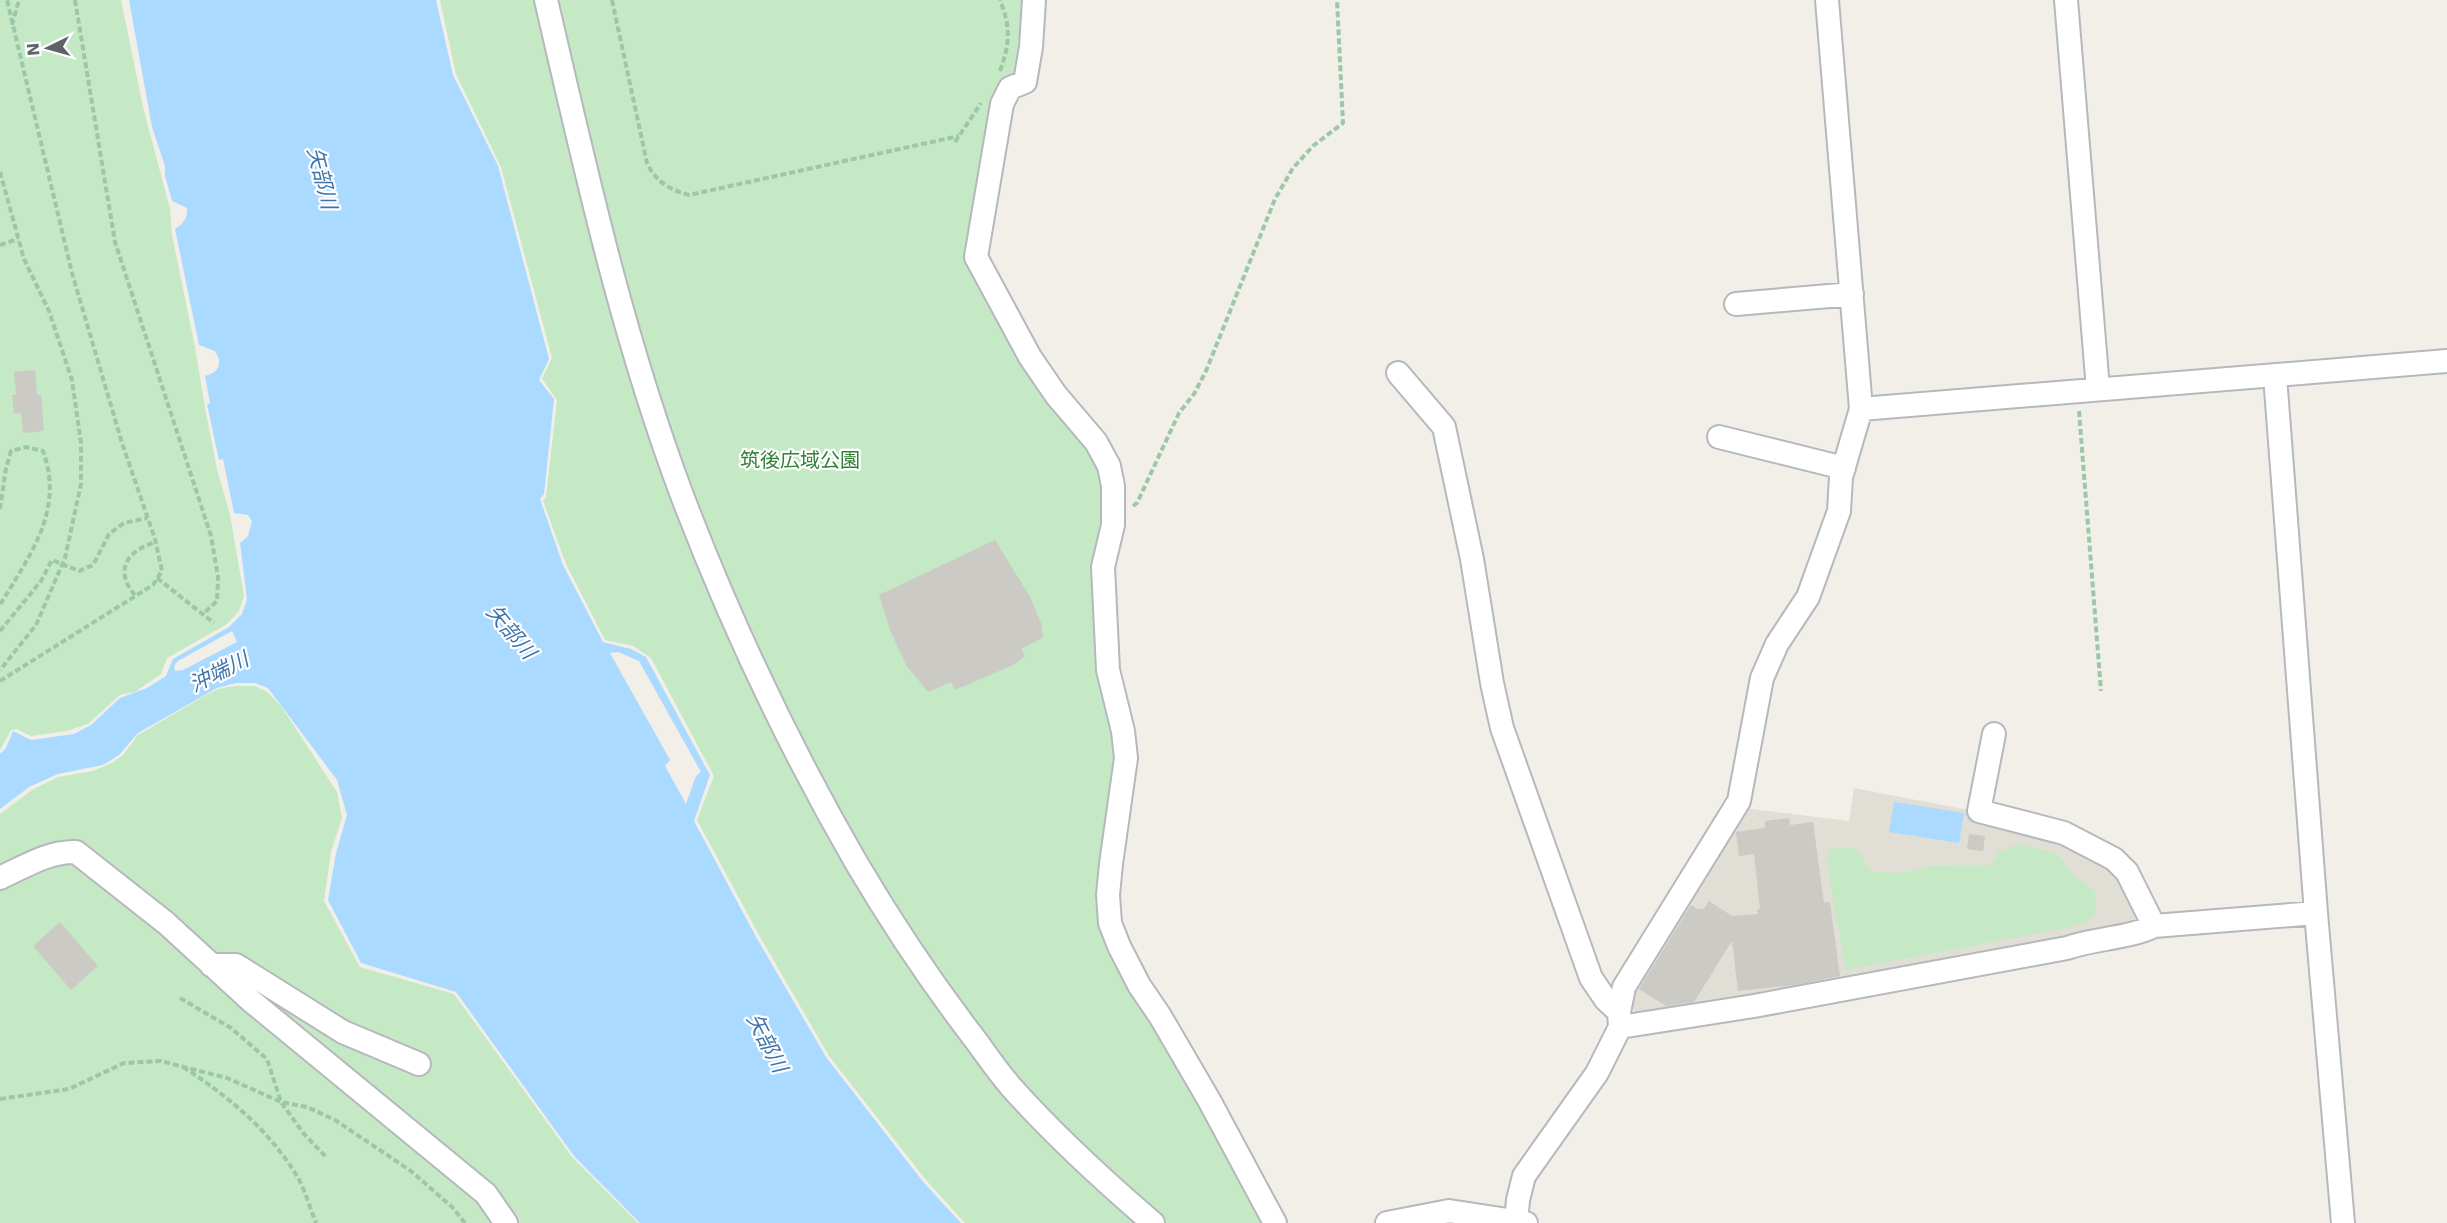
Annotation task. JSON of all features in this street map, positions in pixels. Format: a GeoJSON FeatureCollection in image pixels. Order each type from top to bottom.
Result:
{"type":"FeatureCollection","features":[{"type":"Feature","properties":{"kind":"street"},"geometry":{"type":"LineString","coordinates":[[546,0],[606,248],[650,398],[683,498],[735,621],[792,744],[831,820],[885,912],[925,974],[1011,1087],[1105,1181],[1153,1223]]}},
{"type":"Feature","properties":{"kind":"street"},"geometry":{"type":"LineString","coordinates":[[1034,0],[1031,47],[1025,82],[1010,88],[1002,104],[976,257],[1030,357],[1056,395],[1096,442],[1109,466],[1113,486],[1113,525],[1103,567],[1108,670],[1123,731],[1126,758],[1126,772],[1111,864],[1108,895],[1110,923],[1139,985],[1160,1016],[1209,1100],[1275,1223]]}},
{"type":"Feature","properties":{"kind":"street"},"geometry":{"type":"LineString","coordinates":[[1387,1223],[1449,1211],[1520,1222],[1518,1200],[1524,1176],[1597,1073],[1620,1019],[1624,987],[1739,801],[1762,678],[1777,644],[1808,597],[1839,511],[1841,477],[1861,409],[1827,0]]}},
{"type":"Feature","properties":{"kind":"street"},"geometry":{"type":"LineString","coordinates":[[2066,0],[2088,390]]}},
{"type":"Feature","properties":{"kind":"street"},"geometry":{"type":"LineString","coordinates":[[1736,304],[1852,294]]}},
{"type":"Feature","properties":{"kind":"street"},"geometry":{"type":"LineString","coordinates":[[1861,409],[2447,361]]}},
{"type":"Feature","properties":{"kind":"street"},"geometry":{"type":"LineString","coordinates":[[1398,373],[1444,427],[1472,559],[1492,683],[1502,728],[1591,978],[1620,1019]]}},
{"type":"Feature","properties":{"kind":"street"},"geometry":{"type":"LineString","coordinates":[[2275,376],[2316,913],[2343,1223]]}},
{"type":"Feature","properties":{"kind":"street"},"geometry":{"type":"LineString","coordinates":[[1719,436],[1844,468]]}},
{"type":"Feature","properties":{"kind":"street"},"geometry":{"type":"LineString","coordinates":[[1994,734],[1979,811],[2064,833],[2114,859],[2127,872],[2154,926]]}},
{"type":"Feature","properties":{"kind":"street"},"geometry":{"type":"LineString","coordinates":[[0,878],[45,857],[63,851],[76,852],[166,923],[250,1000],[486,1194],[506,1223]]}},
{"type":"Feature","properties":{"kind":"street"},"geometry":{"type":"LineString","coordinates":[[1620,1019],[1754,1006],[2055,951],[2088,941],[2139,933],[2154,926],[2316,913]]}},
{"type":"Feature","properties":{"kind":"street"},"geometry":{"type":"LineString","coordinates":[[211,965],[236,965],[343,1032],[419,1064]]}},
{"type":"Feature","properties":{"kind":"path"},"geometry":{"type":"LineString","coordinates":[[0,681],[153,585],[162,571],[156,542],[122,443],[72,273],[11,25],[7,0]]}},
{"type":"Feature","properties":{"kind":"path"},"geometry":{"type":"LineString","coordinates":[[11,25],[20,0]]}},
{"type":"Feature","properties":{"kind":"path"},"geometry":{"type":"LineString","coordinates":[[75,0],[115,242],[211,536],[218,578],[217,601],[204,614]]}},
{"type":"Feature","properties":{"kind":"path"},"geometry":{"type":"LineString","coordinates":[[612,0],[647,163],[652,176],[675,191],[690,195],[959,136]]}},
{"type":"Feature","properties":{"kind":"path"},"geometry":{"type":"LineString","coordinates":[[996,81],[1008,41],[1008,21],[1000,0]]}},
{"type":"Feature","properties":{"kind":"path"},"geometry":{"type":"LineString","coordinates":[[1113,525],[1137,503],[1179,413],[1194,394],[1206,371],[1275,199],[1293,168],[1313,146],[1343,123],[1337,0]]}},
{"type":"Feature","properties":{"kind":"path"},"geometry":{"type":"LineString","coordinates":[[955,142],[984,99]]}},
{"type":"Feature","properties":{"kind":"path"},"geometry":{"type":"LineString","coordinates":[[0,172],[24,259],[49,311],[72,380],[81,443],[81,484],[62,564],[36,625],[0,670]]}},
{"type":"Feature","properties":{"kind":"path"},"geometry":{"type":"LineString","coordinates":[[0,245],[18,239]]}},
{"type":"Feature","properties":{"kind":"path"},"geometry":{"type":"LineString","coordinates":[[2088,390],[2101,691]]}},
{"type":"Feature","properties":{"kind":"path"},"geometry":{"type":"LineString","coordinates":[[0,509],[11,451],[26,447],[43,451],[47,463],[50,500],[43,531],[0,605]]}},
{"type":"Feature","properties":{"kind":"path"},"geometry":{"type":"LineString","coordinates":[[0,631],[41,581],[52,560],[79,571],[93,565],[109,534],[124,523],[147,518]]}},
{"type":"Feature","properties":{"kind":"path"},"geometry":{"type":"LineString","coordinates":[[135,595],[127,586],[124,574],[127,561],[134,551],[156,542]]}},
{"type":"Feature","properties":{"kind":"path"},"geometry":{"type":"LineString","coordinates":[[157,578],[214,623]]}},
{"type":"Feature","properties":{"kind":"path"},"geometry":{"type":"LineString","coordinates":[[180,998],[231,1028],[267,1059],[281,1102],[304,1134],[327,1158]]}},
{"type":"Feature","properties":{"kind":"path"},"geometry":{"type":"LineString","coordinates":[[0,1099],[69,1089],[124,1063],[161,1060],[227,1077],[281,1102],[307,1107],[335,1120],[411,1171],[452,1207],[465,1223]]}},
{"type":"Feature","properties":{"kind":"path"},"geometry":{"type":"LineString","coordinates":[[179,1065],[219,1091],[254,1120],[297,1176],[316,1223]]}},
{"type":"Feature","properties":{"kind":"shaded area"},"geometry":{"type":"Polygon","coordinates":[[[1854,788],[1973,811],[2063,840],[2115,868],[2140,917],[2138,926],[1978,958],[1636,1014],[1630,1004],[1633,990],[1744,808],[1849,821],[1854,788]]]}},
{"type":"Feature","properties":{"kind":"green space"},"geometry":{"type":"Polygon","coordinates":[[[0,0],[121,0],[143,107],[170,209],[172,235],[205,408],[217,469],[230,515],[244,596],[239,611],[227,624],[167,658],[161,674],[135,692],[120,695],[88,724],[67,731],[31,736],[17,729],[11,730],[0,750],[0,0]]]}},
{"type":"Feature","properties":{"kind":"green space","name":"筑後広域公園"},"geometry":{"type":"Polygon","coordinates":[[[440,0],[1030,0],[1022,72],[972,245],[1097,451],[1117,552],[1112,582],[1120,808],[1118,931],[1279,1223],[965,1223],[926,1180],[829,1056],[759,935],[697,820],[714,776],[651,658],[633,646],[605,640],[566,564],[543,501],[546,497],[557,400],[542,379],[552,358],[501,167],[456,74],[440,0]]]}},
{"type":"Feature","properties":{"kind":"green space"},"geometry":{"type":"Polygon","coordinates":[[[254,686],[266,691],[281,706],[337,792],[342,818],[331,852],[324,901],[360,967],[454,994],[572,1157],[638,1223],[0,1223],[0,814],[32,790],[58,777],[93,771],[112,763],[122,756],[138,735],[218,689],[254,686]]]}},
{"type":"Feature","properties":{"kind":"green space"},"geometry":{"type":"Polygon","coordinates":[[[2017,844],[2057,853],[2075,877],[2095,890],[2096,908],[2092,917],[2083,923],[2066,928],[1846,970],[1831,890],[1827,857],[1831,848],[1855,848],[1872,871],[1899,873],[1933,866],[1991,865],[1999,852],[2017,844]]]}},
{"type":"Feature","properties":{"kind":"water"},"geometry":{"type":"Polygon","coordinates":[[[129,0],[436,0],[453,75],[498,166],[549,359],[539,380],[554,399],[544,494],[540,499],[563,565],[603,642],[631,649],[646,657],[710,775],[694,821],[756,937],[826,1057],[924,1183],[961,1223],[640,1223],[574,1156],[456,992],[361,963],[328,900],[336,853],[347,815],[337,780],[268,688],[255,683],[236,683],[217,688],[138,733],[119,755],[103,765],[58,774],[29,787],[0,809],[0,754],[6,748],[13,731],[31,740],[74,734],[91,725],[120,698],[147,688],[166,676],[173,659],[229,627],[242,614],[247,599],[240,543],[248,536],[252,521],[248,515],[234,513],[223,459],[219,460],[207,404],[210,403],[205,376],[216,370],[219,360],[215,351],[199,345],[175,229],[187,215],[187,208],[172,201],[165,176],[165,166],[152,127],[129,0]],[[232,631],[178,661],[174,666],[175,671],[183,670],[237,642],[232,631]],[[618,652],[610,653],[670,760],[665,766],[686,804],[696,776],[701,772],[639,661],[618,652]]]}},
{"type":"Feature","properties":{"kind":"water"},"geometry":{"type":"Polygon","coordinates":[[[1894,802],[1964,813],[1959,843],[1889,832],[1894,802]]]}},
{"type":"Feature","properties":{"kind":"building"},"geometry":{"type":"Polygon","coordinates":[[[35,370],[37,395],[41,395],[44,431],[23,433],[21,413],[14,414],[12,395],[16,395],[14,372],[35,370]]]}},
{"type":"Feature","properties":{"kind":"building"},"geometry":{"type":"Polygon","coordinates":[[[995,540],[1029,595],[1041,623],[1043,638],[1021,649],[1025,656],[1013,665],[955,690],[951,682],[928,692],[906,665],[890,630],[879,595],[995,540]]]}},
{"type":"Feature","properties":{"kind":"building"},"geometry":{"type":"Polygon","coordinates":[[[1789,818],[1790,825],[1813,822],[1824,903],[1830,902],[1840,976],[1795,985],[1738,991],[1732,941],[1694,1002],[1666,1006],[1639,989],[1691,905],[1703,910],[1709,901],[1732,916],[1758,914],[1757,909],[1760,909],[1754,854],[1739,856],[1736,832],[1765,828],[1765,821],[1789,818]]]}},
{"type":"Feature","properties":{"kind":"building"},"geometry":{"type":"Polygon","coordinates":[[[1969,834],[1985,836],[1983,851],[1967,849],[1969,834]]]}},
{"type":"Feature","properties":{"kind":"building"},"geometry":{"type":"Polygon","coordinates":[[[60,922],[98,966],[71,990],[33,946],[60,922]]]}},
{"type":"Feature","properties":{"kind":"water label","name":"矢部川"},"geometry":{"type":"Point","coordinates":[322,178]}},
{"type":"Feature","properties":{"kind":"water label","name":"矢部川"},"geometry":{"type":"Point","coordinates":[511,632]}},
{"type":"Feature","properties":{"kind":"water label","name":"沖端川"},"geometry":{"type":"Point","coordinates":[219,672]}},
{"type":"Feature","properties":{"kind":"water label","name":"矢部川"},"geometry":{"type":"Point","coordinates":[767,1043]}}]}
